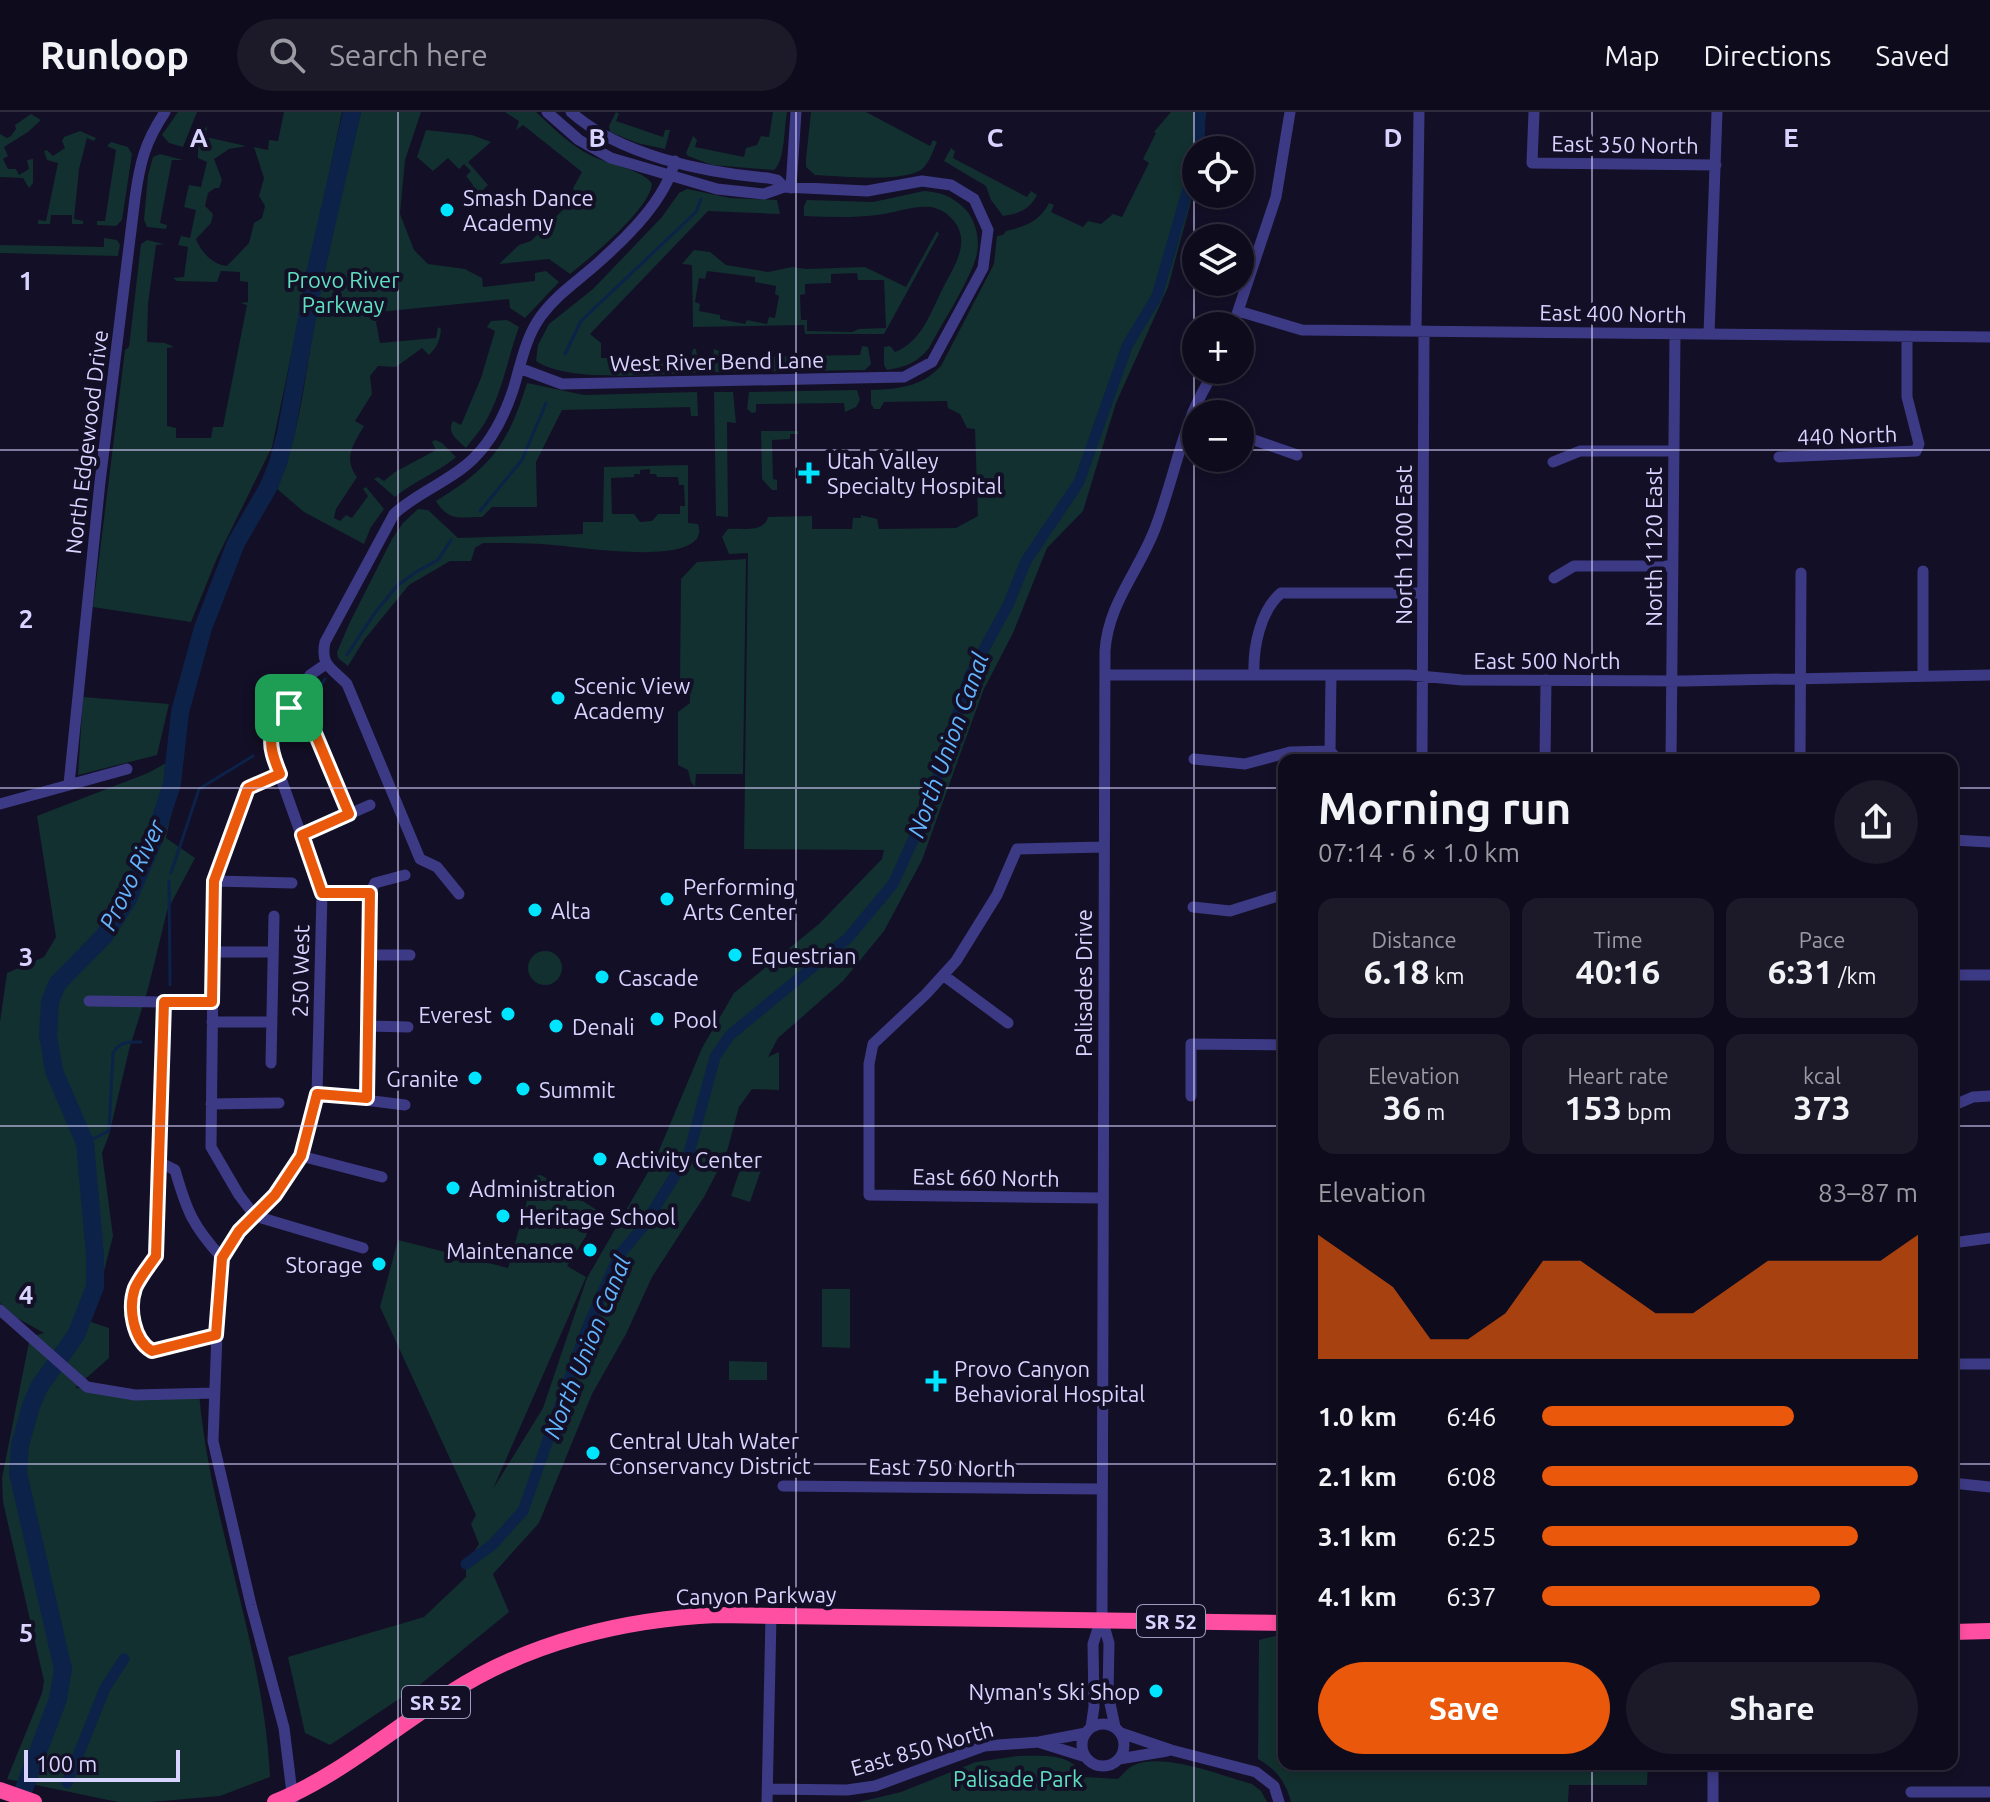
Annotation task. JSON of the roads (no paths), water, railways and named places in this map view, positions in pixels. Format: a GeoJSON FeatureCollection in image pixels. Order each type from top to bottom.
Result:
{"type":"FeatureCollection","features":[{"type":"Feature","properties":{"kind":"highway","name":"Canyon Parkway"},"geometry":{"type":"LineString","coordinates":[[275,1802],[292,1799],[488,1671],[580,1636],[640,1622],[717,1615],[1278,1623]]}},
{"type":"Feature","properties":{"kind":"highway"},"geometry":{"type":"LineString","coordinates":[[1958,1632],[1990,1631]]}},
{"type":"Feature","properties":{"kind":"highway"},"geometry":{"type":"LineString","coordinates":[[0,1790],[32,1802]]}},
{"type":"Feature","properties":{"kind":"highway"},"geometry":{"type":"LineString","coordinates":[[0,1796],[32,1802]]}},
{"type":"Feature","properties":{"kind":"street","name":"North Edgewood Drive"},"geometry":{"type":"LineString","coordinates":[[69,784],[100,482],[138,173],[149,136],[165,112]]}},
{"type":"Feature","properties":{"kind":"street"},"geometry":{"type":"LineString","coordinates":[[547,112],[566,130],[611,158],[717,189],[764,194],[787,188]]}},
{"type":"Feature","properties":{"kind":"street"},"geometry":{"type":"LineString","coordinates":[[571,112],[589,128],[608,138],[675,161],[734,175],[777,180],[787,188]]}},
{"type":"Feature","properties":{"kind":"street"},"geometry":{"type":"LineString","coordinates":[[787,188],[796,112]]}},
{"type":"Feature","properties":{"kind":"street"},"geometry":{"type":"LineString","coordinates":[[1238,311],[1276,197],[1290,112]]}},
{"type":"Feature","properties":{"kind":"street","name":"North 1200 East"},"geometry":{"type":"LineString","coordinates":[[1419,112],[1422,754]]}},
{"type":"Feature","properties":{"kind":"street","name":"East 350 North"},"geometry":{"type":"LineString","coordinates":[[1534,112],[1532,163],[1716,165]]}},
{"type":"Feature","properties":{"kind":"street"},"geometry":{"type":"LineString","coordinates":[[1709,334],[1717,112]]}},
{"type":"Feature","properties":{"kind":"street"},"geometry":{"type":"LineString","coordinates":[[459,894],[437,867],[420,859],[347,684],[324,659],[325,642],[394,514],[474,458],[500,421],[529,336],[541,316],[625,235],[664,189],[675,161]]}},
{"type":"Feature","properties":{"kind":"street","name":"West River Bend Lane"},"geometry":{"type":"LineString","coordinates":[[519,368],[562,384],[875,379],[904,377],[932,362],[983,268],[988,230],[974,199],[951,185],[922,181],[867,191],[787,188]]}},
{"type":"Feature","properties":{"kind":"street","name":"East 400 North"},"geometry":{"type":"LineString","coordinates":[[1238,311],[1302,330],[1990,337]]}},
{"type":"Feature","properties":{"kind":"street","name":"North 1120 East"},"geometry":{"type":"LineString","coordinates":[[1671,754],[1675,335]]}},
{"type":"Feature","properties":{"kind":"street","name":"440 North"},"geometry":{"type":"LineString","coordinates":[[1779,457],[1916,451],[1919,444],[1907,397],[1907,336]]}},
{"type":"Feature","properties":{"kind":"street"},"geometry":{"type":"LineString","coordinates":[[1254,440],[1297,455]]}},
{"type":"Feature","properties":{"kind":"street","name":"Palisades Drive"},"geometry":{"type":"LineString","coordinates":[[1118,1730],[1108,1694],[1109,1643],[1102,1619],[1106,638],[1115,604],[1141,562],[1156,527],[1182,450]]}},
{"type":"Feature","properties":{"kind":"street"},"geometry":{"type":"LineString","coordinates":[[1553,462],[1580,451],[1674,451]]}},
{"type":"Feature","properties":{"kind":"street"},"geometry":{"type":"LineString","coordinates":[[1554,578],[1574,566],[1673,566]]}},
{"type":"Feature","properties":{"kind":"street"},"geometry":{"type":"LineString","coordinates":[[1923,571],[1923,675]]}},
{"type":"Feature","properties":{"kind":"street"},"geometry":{"type":"LineString","coordinates":[[1800,754],[1801,573]]}},
{"type":"Feature","properties":{"kind":"street"},"geometry":{"type":"LineString","coordinates":[[1254,674],[1254,644],[1275,599],[1281,593],[1422,593]]}},
{"type":"Feature","properties":{"kind":"street","name":"250 West"},"geometry":{"type":"LineString","coordinates":[[292,1799],[284,1728],[251,1605],[213,1441],[214,1393],[222,1258],[239,1231],[275,1195],[301,1156],[317,1094],[322,893],[274,759],[270,736],[274,726],[324,659]]}},
{"type":"Feature","properties":{"kind":"street","name":"East 500 North"},"geometry":{"type":"LineString","coordinates":[[1105,675],[1254,674],[1546,680],[1990,675]]}},
{"type":"Feature","properties":{"kind":"street"},"geometry":{"type":"LineString","coordinates":[[1331,675],[1334,754]]}},
{"type":"Feature","properties":{"kind":"street"},"geometry":{"type":"LineString","coordinates":[[1545,754],[1546,680]]}},
{"type":"Feature","properties":{"kind":"street"},"geometry":{"type":"LineString","coordinates":[[289,708],[312,726],[349,814]]}},
{"type":"Feature","properties":{"kind":"street"},"geometry":{"type":"LineString","coordinates":[[1282,754],[1312,754]]}},
{"type":"Feature","properties":{"kind":"street"},"geometry":{"type":"LineString","coordinates":[[1194,759],[1245,764],[1278,755]]}},
{"type":"Feature","properties":{"kind":"street"},"geometry":{"type":"LineString","coordinates":[[0,804],[127,769]]}},
{"type":"Feature","properties":{"kind":"street"},"geometry":{"type":"LineString","coordinates":[[280,774],[248,788],[214,881],[211,1147],[255,1216],[363,1248]]}},
{"type":"Feature","properties":{"kind":"street"},"geometry":{"type":"LineString","coordinates":[[302,835],[370,805]]}},
{"type":"Feature","properties":{"kind":"street"},"geometry":{"type":"LineString","coordinates":[[1958,840],[1990,842]]}},
{"type":"Feature","properties":{"kind":"street"},"geometry":{"type":"LineString","coordinates":[[1008,1023],[943,975],[979,925],[1021,847],[1104,847]]}},
{"type":"Feature","properties":{"kind":"street"},"geometry":{"type":"LineString","coordinates":[[367,1098],[370,893],[375,883],[405,875]]}},
{"type":"Feature","properties":{"kind":"street"},"geometry":{"type":"LineString","coordinates":[[214,881],[292,883]]}},
{"type":"Feature","properties":{"kind":"street"},"geometry":{"type":"LineString","coordinates":[[322,893],[370,893]]}},
{"type":"Feature","properties":{"kind":"street"},"geometry":{"type":"LineString","coordinates":[[1193,907],[1230,911],[1278,896]]}},
{"type":"Feature","properties":{"kind":"street"},"geometry":{"type":"LineString","coordinates":[[271,1063],[274,916]]}},
{"type":"Feature","properties":{"kind":"street"},"geometry":{"type":"LineString","coordinates":[[213,952],[273,952]]}},
{"type":"Feature","properties":{"kind":"street"},"geometry":{"type":"LineString","coordinates":[[371,955],[410,955]]}},
{"type":"Feature","properties":{"kind":"street","name":"East 660 North"},"geometry":{"type":"LineString","coordinates":[[943,975],[873,1044],[869,1064],[869,1195],[1102,1198]]}},
{"type":"Feature","properties":{"kind":"street"},"geometry":{"type":"LineString","coordinates":[[1958,975],[1990,975]]}},
{"type":"Feature","properties":{"kind":"street"},"geometry":{"type":"LineString","coordinates":[[89,1001],[212,1002]]}},
{"type":"Feature","properties":{"kind":"street"},"geometry":{"type":"LineString","coordinates":[[164,1002],[156,1256],[134,1290],[134,1328],[142,1345],[152,1351],[216,1335]]}},
{"type":"Feature","properties":{"kind":"street"},"geometry":{"type":"LineString","coordinates":[[212,1022],[272,1022]]}},
{"type":"Feature","properties":{"kind":"street"},"geometry":{"type":"LineString","coordinates":[[369,1026],[408,1027]]}},
{"type":"Feature","properties":{"kind":"street"},"geometry":{"type":"LineString","coordinates":[[1191,1096],[1191,1044],[1278,1045]]}},
{"type":"Feature","properties":{"kind":"street"},"geometry":{"type":"LineString","coordinates":[[317,1094],[405,1105]]}},
{"type":"Feature","properties":{"kind":"street"},"geometry":{"type":"LineString","coordinates":[[1958,1103],[1973,1097],[1990,1096]]}},
{"type":"Feature","properties":{"kind":"street"},"geometry":{"type":"LineString","coordinates":[[211,1104],[279,1103]]}},
{"type":"Feature","properties":{"kind":"street"},"geometry":{"type":"LineString","coordinates":[[301,1156],[382,1177]]}},
{"type":"Feature","properties":{"kind":"street"},"geometry":{"type":"LineString","coordinates":[[159,1162],[175,1170],[185,1206],[200,1234],[222,1258]]}},
{"type":"Feature","properties":{"kind":"street"},"geometry":{"type":"LineString","coordinates":[[1958,1242],[1990,1238]]}},
{"type":"Feature","properties":{"kind":"street"},"geometry":{"type":"LineString","coordinates":[[0,1310],[78,1379],[96,1390],[135,1395],[214,1393]]}},
{"type":"Feature","properties":{"kind":"street"},"geometry":{"type":"LineString","coordinates":[[1958,1364],[1990,1364]]}},
{"type":"Feature","properties":{"kind":"street"},"geometry":{"type":"LineString","coordinates":[[1958,1484],[1990,1487]]}},
{"type":"Feature","properties":{"kind":"street","name":"East 750 North"},"geometry":{"type":"LineString","coordinates":[[783,1486],[1101,1489]]}},
{"type":"Feature","properties":{"kind":"street"},"geometry":{"type":"LineString","coordinates":[[767,1796],[771,1616]]}},
{"type":"Feature","properties":{"kind":"street","name":"Palisades Drive"},"geometry":{"type":"LineString","coordinates":[[1089,1730],[1094,1707],[1093,1644],[1102,1619]]}},
{"type":"Feature","properties":{"kind":"street"},"geometry":{"type":"LineString","coordinates":[[1118,1730],[1125,1747],[1119,1759],[1113,1764],[1098,1765],[1086,1757],[1082,1745],[1089,1730],[1103,1723],[1171,1750],[1256,1772],[1274,1786],[1279,1802]]}},
{"type":"Feature","properties":{"kind":"street","name":"East 850 North"},"geometry":{"type":"LineString","coordinates":[[767,1796],[875,1786],[984,1746],[1039,1742],[1089,1730]]}},
{"type":"Feature","properties":{"kind":"street","name":"East 850 North"},"geometry":{"type":"LineString","coordinates":[[1039,1742],[1086,1757]]}},
{"type":"Feature","properties":{"kind":"street"},"geometry":{"type":"LineString","coordinates":[[1119,1759],[1171,1750]]}},
{"type":"Feature","properties":{"kind":"street"},"geometry":{"type":"LineString","coordinates":[[1713,1770],[1713,1802]]}},
{"type":"Feature","properties":{"kind":"street"},"geometry":{"type":"LineString","coordinates":[[1911,1792],[1990,1792]]}},
{"type":"Feature","properties":{"kind":"waterway","name":"Provo River"},"geometry":{"type":"LineString","coordinates":[[19,1802],[58,1699],[63,1669],[18,1473],[20,1445],[39,1387],[76,1335],[95,1287],[85,1143],[54,1071],[48,1035],[50,1002],[57,984],[104,936],[128,899],[154,839],[172,784],[180,712],[203,628],[236,543],[269,486],[278,463],[315,274],[352,112]]}},
{"type":"Feature","properties":{"kind":"waterway","name":"North Union Canal"},"geometry":{"type":"LineString","coordinates":[[1199,136],[1200,112]]}},
{"type":"Feature","properties":{"kind":"waterway"},"geometry":{"type":"LineString","coordinates":[[565,354],[581,321],[696,212],[701,199]]}},
{"type":"Feature","properties":{"kind":"waterway","name":"North Union Canal"},"geometry":{"type":"LineString","coordinates":[[466,1564],[492,1545],[523,1511],[586,1331],[619,1255],[643,1227],[689,1153],[715,1057],[730,1035],[848,938],[893,884],[929,805],[969,677],[1008,605],[1026,561],[1079,482],[1127,346],[1157,296],[1182,208]]}},
{"type":"Feature","properties":{"kind":"waterway"},"geometry":{"type":"LineString","coordinates":[[480,511],[522,460],[546,403]]}},
{"type":"Feature","properties":{"kind":"waterway"},"geometry":{"type":"LineString","coordinates":[[347,655],[397,586],[438,560],[451,540]]}},
{"type":"Feature","properties":{"kind":"waterway"},"geometry":{"type":"LineString","coordinates":[[304,710],[325,679]]}},
{"type":"Feature","properties":{"kind":"waterway"},"geometry":{"type":"LineString","coordinates":[[276,742],[292,725]]}},
{"type":"Feature","properties":{"kind":"waterway"},"geometry":{"type":"LineString","coordinates":[[171,873],[199,789],[253,756]]}},
{"type":"Feature","properties":{"kind":"waterway"},"geometry":{"type":"LineString","coordinates":[[169,881],[170,985]]}},
{"type":"Feature","properties":{"kind":"waterway"},"geometry":{"type":"LineString","coordinates":[[85,1143],[109,1131],[113,1053],[122,1044],[141,1042]]}},
{"type":"Feature","properties":{"kind":"waterway"},"geometry":{"type":"LineString","coordinates":[[67,1783],[105,1688],[124,1659]]}},
{"type":"Feature","properties":{"kind":"place","name":"Smash Dance Academy"},"geometry":{"type":"Point","coordinates":[447,210]}},
{"type":"Feature","properties":{"kind":"place","name":"Utah Valley Specialty Hospital"},"geometry":{"type":"Point","coordinates":[809,473]}},
{"type":"Feature","properties":{"kind":"place","name":"Scenic View Academy"},"geometry":{"type":"Point","coordinates":[558,698]}},
{"type":"Feature","properties":{"kind":"place","name":"Performing Arts Center"},"geometry":{"type":"Point","coordinates":[667,899]}},
{"type":"Feature","properties":{"kind":"place","name":"Alta"},"geometry":{"type":"Point","coordinates":[535,910]}},
{"type":"Feature","properties":{"kind":"place","name":"Equestrian"},"geometry":{"type":"Point","coordinates":[735,955]}},
{"type":"Feature","properties":{"kind":"place","name":"Cascade"},"geometry":{"type":"Point","coordinates":[602,977]}},
{"type":"Feature","properties":{"kind":"place","name":"Everest"},"geometry":{"type":"Point","coordinates":[508,1014]}},
{"type":"Feature","properties":{"kind":"place","name":"Pool"},"geometry":{"type":"Point","coordinates":[657,1019]}},
{"type":"Feature","properties":{"kind":"place","name":"Denali"},"geometry":{"type":"Point","coordinates":[556,1026]}},
{"type":"Feature","properties":{"kind":"place","name":"Granite"},"geometry":{"type":"Point","coordinates":[475,1078]}},
{"type":"Feature","properties":{"kind":"place","name":"Summit"},"geometry":{"type":"Point","coordinates":[523,1089]}},
{"type":"Feature","properties":{"kind":"place","name":"Activity Center"},"geometry":{"type":"Point","coordinates":[600,1159]}},
{"type":"Feature","properties":{"kind":"place","name":"Administration"},"geometry":{"type":"Point","coordinates":[453,1188]}},
{"type":"Feature","properties":{"kind":"place","name":"Heritage School"},"geometry":{"type":"Point","coordinates":[503,1216]}},
{"type":"Feature","properties":{"kind":"place","name":"Maintenance"},"geometry":{"type":"Point","coordinates":[590,1250]}},
{"type":"Feature","properties":{"kind":"place","name":"Storage"},"geometry":{"type":"Point","coordinates":[379,1264]}},
{"type":"Feature","properties":{"kind":"place","name":"Provo Canyon Behavioral Hospital"},"geometry":{"type":"Point","coordinates":[936,1381]}},
{"type":"Feature","properties":{"kind":"place","name":"Central Utah Water Conservancy District"},"geometry":{"type":"Point","coordinates":[593,1453]}},
{"type":"Feature","properties":{"kind":"place","name":"Nyman's Ski Shop"},"geometry":{"type":"Point","coordinates":[1156,1691]}},
{"type":"Feature","properties":{"kind":"park label","name":"Provo River Parkway"},"geometry":{"type":"Point","coordinates":[343,292]}},
{"type":"Feature","properties":{"kind":"park label","name":"Palisade Park"},"geometry":{"type":"Point","coordinates":[1018,1778]}}]}
